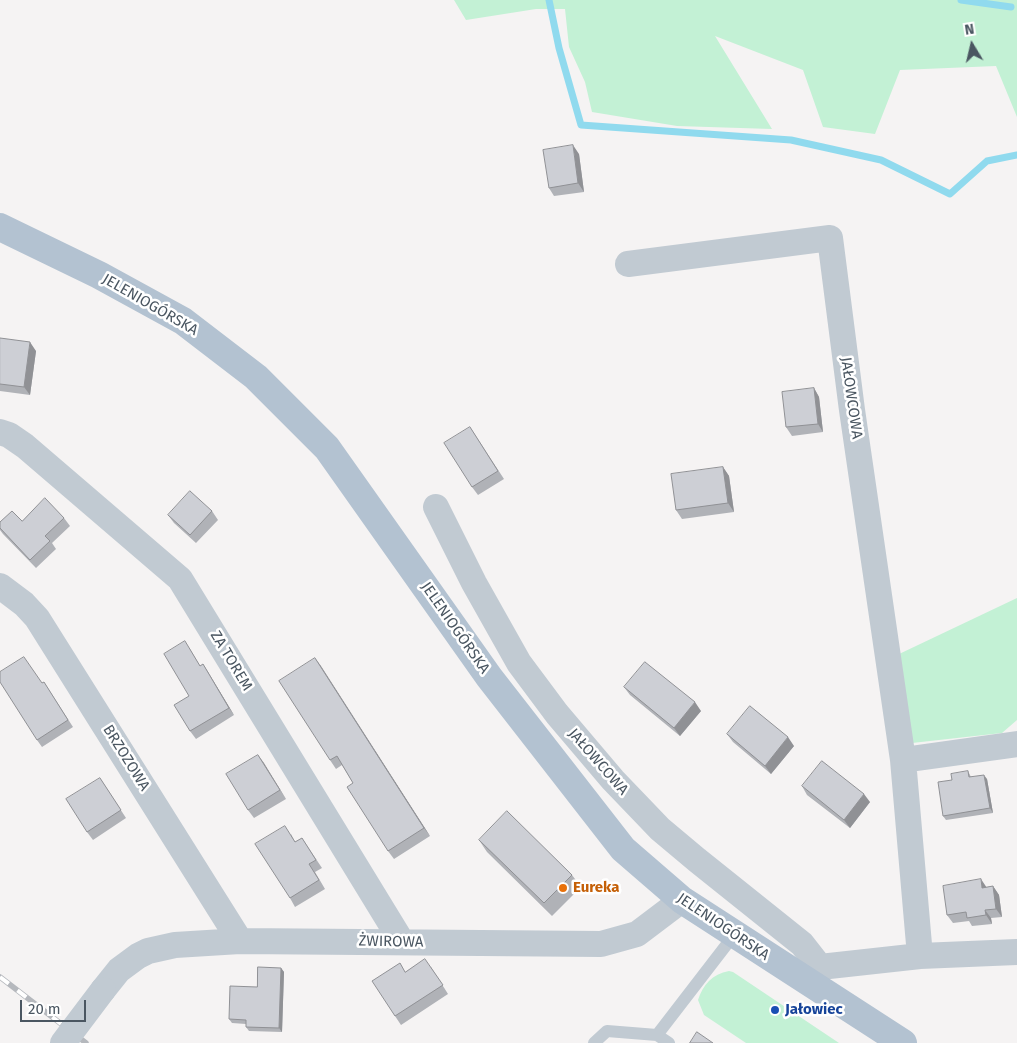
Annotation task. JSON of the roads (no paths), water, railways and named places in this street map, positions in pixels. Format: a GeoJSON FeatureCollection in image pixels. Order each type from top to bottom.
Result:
{"type":"FeatureCollection","features":[{"type":"Feature","properties":{"kind":"main road","name":"JELENIOGÓRSKA"},"geometry":{"type":"LineString","coordinates":[[0,226],[99,275],[183,321],[256,377],[327,448],[489,677],[623,849],[682,900],[734,935],[809,972],[903,1043]]}},
{"type":"Feature","properties":{"kind":"street","name":"JAŁOWCOWA"},"geometry":{"type":"LineString","coordinates":[[628,264],[830,238],[852,410],[903,760],[920,956]]}},
{"type":"Feature","properties":{"kind":"street","name":"ZA TOREM"},"geometry":{"type":"LineString","coordinates":[[0,432],[9,435],[25,446],[180,579],[402,942]]}},
{"type":"Feature","properties":{"kind":"street","name":"JAŁOWCOWA"},"geometry":{"type":"LineString","coordinates":[[436,507],[474,583],[519,662],[558,714],[613,780],[660,829],[802,944],[809,972]]}},
{"type":"Feature","properties":{"kind":"street","name":"BRZOZOWA"},"geometry":{"type":"LineString","coordinates":[[0,586],[24,604],[37,618],[240,940]]}},
{"type":"Feature","properties":{"kind":"street"},"geometry":{"type":"LineString","coordinates":[[903,760],[1017,744]]}},
{"type":"Feature","properties":{"kind":"street","name":"ŻWIROWA"},"geometry":{"type":"LineString","coordinates":[[64,1043],[103,990],[127,963],[148,951],[175,945],[240,940],[601,944],[638,934],[682,900]]}},
{"type":"Feature","properties":{"kind":"street"},"geometry":{"type":"LineString","coordinates":[[809,972],[920,956],[1017,952]]}},
{"type":"Feature","properties":{"kind":"lane"},"geometry":{"type":"LineString","coordinates":[[657,1035],[734,935]]}},
{"type":"Feature","properties":{"kind":"lane"},"geometry":{"type":"LineString","coordinates":[[594,1043],[607,1032],[657,1035],[669,1043]]}},
{"type":"Feature","properties":{"kind":"waterway"},"geometry":{"type":"LineString","coordinates":[[549,0],[559,48],[581,125],[791,140],[881,160],[950,194],[987,161],[1017,155]]}},
{"type":"Feature","properties":{"kind":"waterway"},"geometry":{"type":"LineString","coordinates":[[961,0],[1011,7]]}},
{"type":"Feature","properties":{"kind":"railway"},"geometry":{"type":"LineString","coordinates":[[0,977],[86,1043]]}},
{"type":"Feature","properties":{"kind":"place","name":"Eureka"},"geometry":{"type":"Point","coordinates":[563,888]}},
{"type":"Feature","properties":{"kind":"place","name":"Jałowiec"},"geometry":{"type":"Point","coordinates":[775,1010]}}]}
